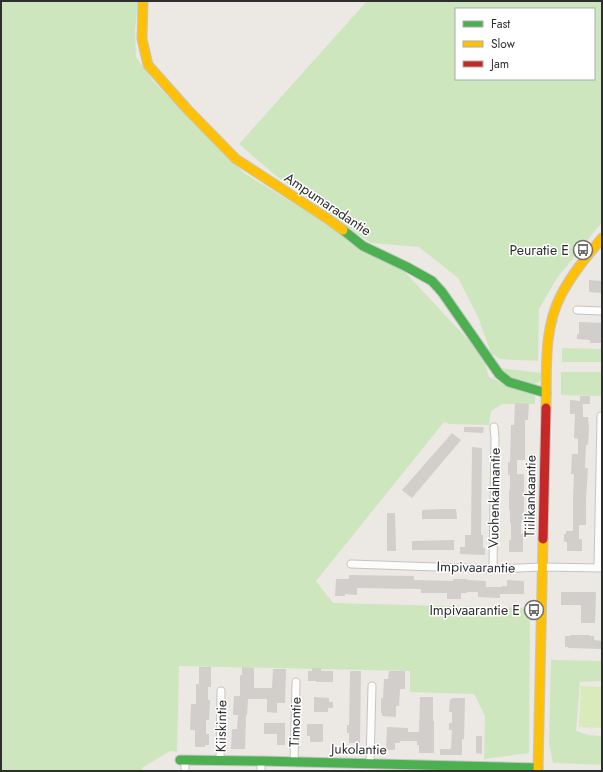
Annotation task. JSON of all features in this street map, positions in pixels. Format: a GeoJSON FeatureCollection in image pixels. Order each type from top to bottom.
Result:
{"type":"FeatureCollection","features":[{"type":"Feature","properties":{"kind":"street","name":"Ampumaradantie"},"geometry":{"type":"LineString","coordinates":[[143,1],[142,39],[148,65],[188,110],[236,159],[322,215],[363,246],[432,281],[442,292],[499,374],[509,382],[546,393]]}},
{"type":"Feature","properties":{"kind":"street","name":"Tiilikankaantie"},"geometry":{"type":"LineString","coordinates":[[538,769],[548,335],[551,318],[560,295],[571,277],[602,238]]}},
{"type":"Feature","properties":{"kind":"street"},"geometry":{"type":"LineString","coordinates":[[577,310],[602,311]]}},
{"type":"Feature","properties":{"kind":"street"},"geometry":{"type":"LineString","coordinates":[[600,568],[601,416]]}},
{"type":"Feature","properties":{"kind":"street","name":"Vuohenkalmantie"},"geometry":{"type":"LineString","coordinates":[[493,569],[494,427]]}},
{"type":"Feature","properties":{"kind":"street","name":"Impivaarantie"},"geometry":{"type":"LineString","coordinates":[[351,564],[493,569],[542,567],[600,568]]}},
{"type":"Feature","properties":{"kind":"street","name":"Timontie"},"geometry":{"type":"LineString","coordinates":[[294,762],[296,682]]}},
{"type":"Feature","properties":{"kind":"street"},"geometry":{"type":"LineString","coordinates":[[370,763],[372,686]]}},
{"type":"Feature","properties":{"kind":"street","name":"Kiiskintie"},"geometry":{"type":"LineString","coordinates":[[220,760],[221,691]]}},
{"type":"Feature","properties":{"kind":"street"},"geometry":{"type":"LineString","coordinates":[[182,760],[185,771]]}},
{"type":"Feature","properties":{"kind":"street","name":"Jukolantie"},"geometry":{"type":"LineString","coordinates":[[182,760],[370,763],[402,768],[538,769]]}},
{"type":"Feature","properties":{"kind":"street"},"geometry":{"type":"LineString","coordinates":[[261,761],[261,771]]}},
{"type":"Feature","properties":{"kind":"green space"},"geometry":{"type":"Polygon","coordinates":[[[1,1],[138,1],[135,30],[136,57],[153,81],[244,173],[404,271],[472,344],[484,360],[489,377],[535,396],[535,404],[502,404],[491,411],[489,425],[450,424],[444,422],[316,581],[333,603],[530,608],[529,753],[484,759],[485,716],[474,694],[410,692],[410,671],[179,666],[177,752],[170,751],[142,768],[142,771],[1,771],[1,1]]]}},
{"type":"Feature","properties":{"kind":"green space"},"geometry":{"type":"Polygon","coordinates":[[[367,1],[602,1],[602,222],[557,278],[539,309],[538,361],[500,359],[491,353],[478,317],[458,278],[419,247],[371,243],[275,175],[239,144],[367,1]]]}},
{"type":"Feature","properties":{"kind":"green space"},"geometry":{"type":"Polygon","coordinates":[[[562,348],[602,349],[602,362],[562,362],[562,348]]]}},
{"type":"Feature","properties":{"kind":"green space"},"geometry":{"type":"Polygon","coordinates":[[[500,368],[542,373],[541,380],[538,383],[531,384],[509,379],[500,368]]]}},
{"type":"Feature","properties":{"kind":"green space"},"geometry":{"type":"Polygon","coordinates":[[[561,372],[602,372],[602,396],[561,395],[561,372]]]}},
{"type":"Feature","properties":{"kind":"green space"},"geometry":{"type":"Polygon","coordinates":[[[551,659],[602,661],[602,681],[580,682],[576,731],[588,735],[602,736],[602,765],[553,763],[549,743],[551,659]]]}},
{"type":"Feature","properties":{"kind":"green space"},"geometry":{"type":"Polygon","coordinates":[[[581,686],[602,687],[602,728],[579,727],[581,686]]]}},
{"type":"Feature","properties":{"kind":"building"},"geometry":{"type":"Polygon","coordinates":[[[589,280],[602,281],[602,293],[589,292],[589,280]]]}},
{"type":"Feature","properties":{"kind":"building"},"geometry":{"type":"Polygon","coordinates":[[[579,322],[602,323],[602,343],[590,343],[590,340],[577,339],[577,334],[579,334],[579,322]]]}},
{"type":"Feature","properties":{"kind":"building"},"geometry":{"type":"Polygon","coordinates":[[[580,396],[590,396],[590,404],[583,404],[583,417],[588,417],[589,429],[588,445],[586,445],[585,468],[588,468],[586,525],[579,525],[579,539],[582,539],[582,551],[567,551],[567,542],[564,542],[564,534],[566,534],[566,531],[573,531],[574,474],[571,474],[572,454],[578,454],[578,439],[574,438],[575,414],[570,414],[570,400],[580,401],[580,396]]]}},
{"type":"Feature","properties":{"kind":"building"},"geometry":{"type":"Polygon","coordinates":[[[515,403],[529,404],[528,420],[525,420],[525,460],[517,460],[517,474],[524,474],[524,523],[521,523],[521,534],[523,534],[523,552],[509,552],[511,523],[509,510],[510,475],[508,475],[508,462],[510,462],[511,425],[514,425],[515,403]]]}},
{"type":"Feature","properties":{"kind":"building"},"geometry":{"type":"Polygon","coordinates":[[[464,427],[484,427],[483,433],[464,432],[464,427]]]}},
{"type":"Feature","properties":{"kind":"building"},"geometry":{"type":"Polygon","coordinates":[[[452,433],[461,440],[412,498],[402,490],[452,433]]]}},
{"type":"Feature","properties":{"kind":"building"},"geometry":{"type":"Polygon","coordinates":[[[472,447],[482,448],[481,535],[483,535],[483,548],[485,548],[485,555],[460,554],[460,547],[465,547],[465,535],[471,535],[472,447]]]}},
{"type":"Feature","properties":{"kind":"building"},"geometry":{"type":"Polygon","coordinates":[[[456,509],[457,519],[422,519],[422,510],[456,509]]]}},
{"type":"Feature","properties":{"kind":"building"},"geometry":{"type":"Polygon","coordinates":[[[387,513],[395,513],[396,551],[387,551],[387,513]]]}},
{"type":"Feature","properties":{"kind":"building"},"geometry":{"type":"Polygon","coordinates":[[[454,540],[454,550],[412,550],[412,541],[454,540]]]}},
{"type":"Feature","properties":{"kind":"building"},"geometry":{"type":"Polygon","coordinates":[[[349,575],[414,576],[414,580],[453,581],[453,579],[467,579],[486,581],[486,587],[507,586],[507,580],[524,581],[524,594],[500,594],[500,598],[478,597],[478,592],[467,592],[461,593],[461,599],[447,599],[447,593],[421,593],[421,589],[357,588],[357,595],[345,594],[345,596],[335,596],[336,579],[349,579],[349,575]]]}},
{"type":"Feature","properties":{"kind":"building"},"geometry":{"type":"Polygon","coordinates":[[[561,592],[596,592],[595,623],[581,623],[581,605],[561,605],[561,592]]]}},
{"type":"Feature","properties":{"kind":"building"},"geometry":{"type":"Polygon","coordinates":[[[565,636],[594,636],[594,640],[602,641],[602,649],[565,647],[565,636]]]}},
{"type":"Feature","properties":{"kind":"building"},"geometry":{"type":"Polygon","coordinates":[[[199,667],[211,667],[211,687],[208,687],[208,700],[210,700],[209,720],[206,720],[206,734],[209,734],[209,745],[205,745],[205,747],[195,747],[195,730],[190,730],[191,704],[196,704],[196,684],[199,684],[199,667]]]}},
{"type":"Feature","properties":{"kind":"building"},"geometry":{"type":"Polygon","coordinates":[[[242,667],[254,668],[254,688],[272,688],[273,669],[286,669],[285,703],[277,703],[277,713],[267,712],[267,699],[248,699],[245,749],[231,749],[232,729],[237,729],[238,715],[233,715],[234,696],[240,696],[240,675],[242,675],[242,667]]]}},
{"type":"Feature","properties":{"kind":"building"},"geometry":{"type":"Polygon","coordinates":[[[312,668],[321,668],[321,671],[333,671],[333,682],[308,681],[308,671],[312,671],[312,668]]]}},
{"type":"Feature","properties":{"kind":"building"},"geometry":{"type":"Polygon","coordinates":[[[350,671],[361,671],[360,743],[349,743],[349,733],[347,733],[347,725],[349,725],[350,671]]]}},
{"type":"Feature","properties":{"kind":"building"},"geometry":{"type":"Polygon","coordinates":[[[389,671],[405,671],[405,689],[400,689],[399,706],[396,706],[396,717],[382,716],[381,713],[381,698],[383,698],[384,679],[388,679],[389,671]]]}},
{"type":"Feature","properties":{"kind":"building"},"geometry":{"type":"Polygon","coordinates":[[[314,697],[329,698],[329,702],[333,702],[333,708],[328,708],[328,712],[314,712],[314,697]]]}},
{"type":"Feature","properties":{"kind":"building"},"geometry":{"type":"Polygon","coordinates":[[[420,697],[433,697],[434,753],[419,753],[419,745],[417,745],[417,741],[400,741],[400,743],[395,743],[395,750],[386,750],[387,727],[408,728],[408,732],[419,732],[420,697]]]}},
{"type":"Feature","properties":{"kind":"building"},"geometry":{"type":"Polygon","coordinates":[[[465,698],[462,755],[440,755],[440,749],[451,749],[452,730],[449,730],[449,723],[452,723],[452,712],[449,712],[450,699],[465,698]]]}},
{"type":"Feature","properties":{"kind":"building"},"geometry":{"type":"Polygon","coordinates":[[[264,723],[285,723],[285,745],[277,745],[277,734],[264,734],[264,723]]]}},
{"type":"Feature","properties":{"kind":"building"},"geometry":{"type":"Polygon","coordinates":[[[307,724],[323,724],[323,742],[310,742],[310,736],[307,736],[307,724]]]}},
{"type":"Feature","properties":{"kind":"building"},"geometry":{"type":"Polygon","coordinates":[[[476,736],[482,736],[482,754],[476,753],[476,736]]]}},
{"type":"Feature","properties":{"kind":"traffic: fast"},"geometry":{"type":"LineString","coordinates":[[343,230],[363,246],[432,281],[442,292],[499,374],[509,382],[546,393]]}},
{"type":"Feature","properties":{"kind":"traffic: fast"},"geometry":{"type":"LineString","coordinates":[[180,760],[538,768]]}},
{"type":"Feature","properties":{"kind":"traffic: slow"},"geometry":{"type":"LineString","coordinates":[[143,1],[142,39],[148,65],[188,110],[236,159],[343,230]]}},
{"type":"Feature","properties":{"kind":"traffic: slow"},"geometry":{"type":"LineString","coordinates":[[546,408],[547,350],[551,322],[555,308],[570,280],[585,258],[602,238]]}},
{"type":"Feature","properties":{"kind":"traffic: slow"},"geometry":{"type":"LineString","coordinates":[[538,771],[543,539]]}},
{"type":"Feature","properties":{"kind":"traffic: jam"},"geometry":{"type":"LineString","coordinates":[[543,539],[546,408]]}},
{"type":"Feature","properties":{"kind":"place","name":"Peuratie E"},"geometry":{"type":"Point","coordinates":[583,250]}},
{"type":"Feature","properties":{"kind":"place","name":"Impivaarantie E"},"geometry":{"type":"Point","coordinates":[534,610]}}]}
